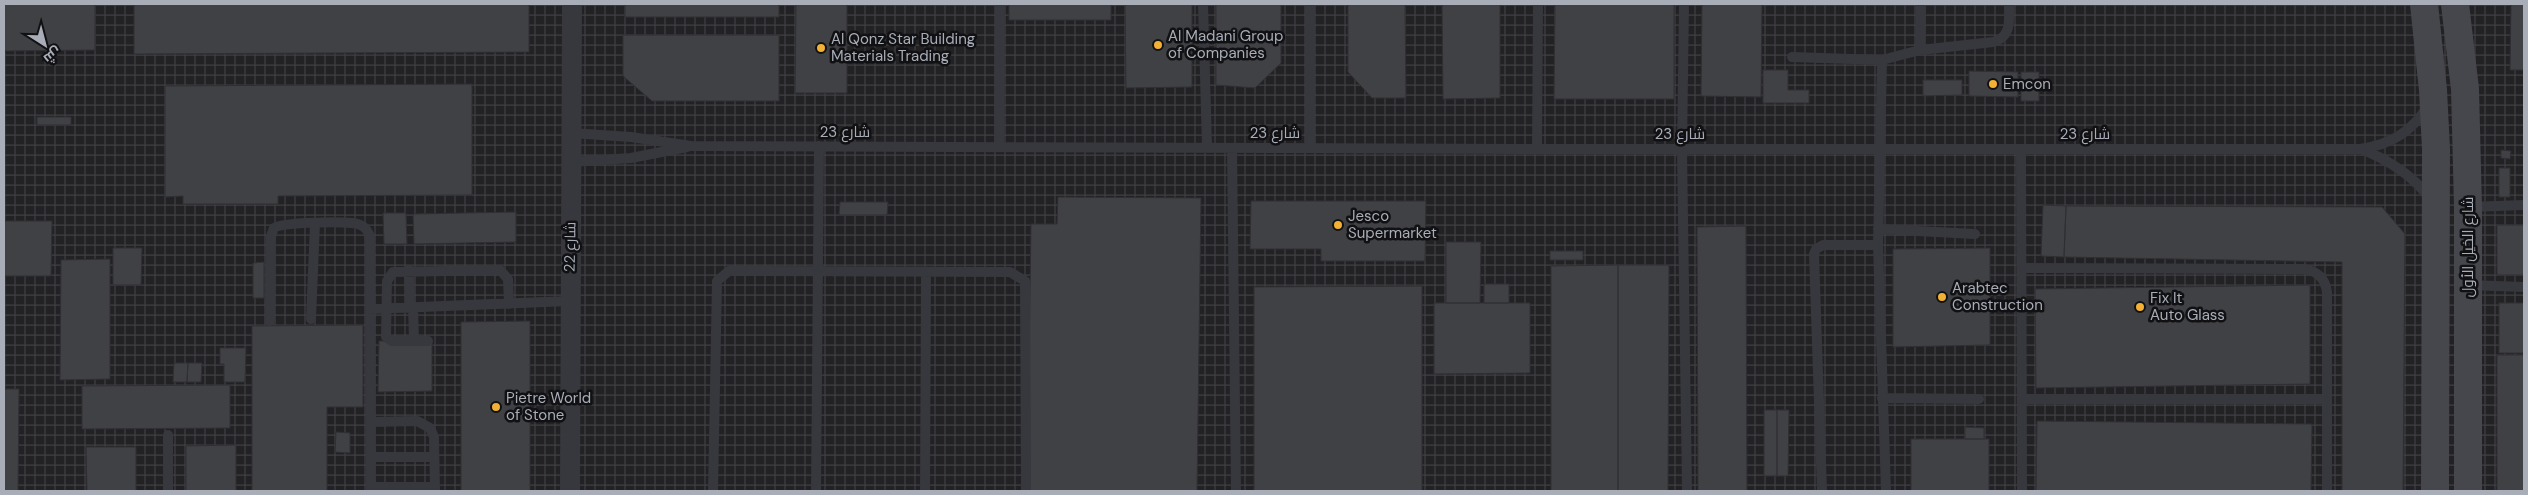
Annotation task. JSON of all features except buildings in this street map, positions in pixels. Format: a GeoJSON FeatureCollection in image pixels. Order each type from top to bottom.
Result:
{"type":"FeatureCollection","features":[{"type":"Feature","properties":{"kind":"main road"},"geometry":{"type":"LineString","coordinates":[[2424,4],[2433,90],[2435,491]]}},
{"type":"Feature","properties":{"kind":"main road","name":"شارع الخيل الأول"},"geometry":{"type":"LineString","coordinates":[[2455,4],[2465,89],[2468,207],[2468,491]]}},
{"type":"Feature","properties":{"kind":"street","name":"شارع 22"},"geometry":{"type":"LineString","coordinates":[[570,491],[569,302],[572,4]]}},
{"type":"Feature","properties":{"kind":"lane"},"geometry":{"type":"LineString","coordinates":[[999,147],[1000,4]]}},
{"type":"Feature","properties":{"kind":"lane"},"geometry":{"type":"LineString","coordinates":[[1203,4],[1207,148]]}},
{"type":"Feature","properties":{"kind":"lane"},"geometry":{"type":"LineString","coordinates":[[1310,4],[1310,148]]}},
{"type":"Feature","properties":{"kind":"lane"},"geometry":{"type":"LineString","coordinates":[[1537,149],[1538,4]]}},
{"type":"Feature","properties":{"kind":"lane"},"geometry":{"type":"LineString","coordinates":[[1684,4],[1682,149],[1687,491]]}},
{"type":"Feature","properties":{"kind":"lane"},"geometry":{"type":"LineString","coordinates":[[1920,50],[1921,4]]}},
{"type":"Feature","properties":{"kind":"lane"},"geometry":{"type":"LineString","coordinates":[[1792,57],[1882,60],[1920,50],[1998,41],[2007,33],[2009,27],[2009,4]]}},
{"type":"Feature","properties":{"kind":"lane"},"geometry":{"type":"LineString","coordinates":[[1882,60],[1878,245],[1886,491]]}},
{"type":"Feature","properties":{"kind":"lane","name":"شارع 23"},"geometry":{"type":"LineString","coordinates":[[571,133],[631,136],[691,146],[1881,150],[2360,149],[2384,144],[2404,133],[2423,114],[2433,90]]}},
{"type":"Feature","properties":{"kind":"lane","name":"شارع 23"},"geometry":{"type":"LineString","coordinates":[[570,162],[631,158],[691,146]]}},
{"type":"Feature","properties":{"kind":"lane"},"geometry":{"type":"LineString","coordinates":[[816,491],[820,146]]}},
{"type":"Feature","properties":{"kind":"lane"},"geometry":{"type":"LineString","coordinates":[[1232,148],[1236,491]]}},
{"type":"Feature","properties":{"kind":"lane","name":"شارع 23"},"geometry":{"type":"LineString","coordinates":[[2360,149],[2390,162],[2403,171],[2421,188],[2435,208]]}},
{"type":"Feature","properties":{"kind":"lane"},"geometry":{"type":"LineString","coordinates":[[2021,150],[2022,491]]}},
{"type":"Feature","properties":{"kind":"lane"},"geometry":{"type":"LineString","coordinates":[[2468,207],[2524,205]]}},
{"type":"Feature","properties":{"kind":"lane"},"geometry":{"type":"LineString","coordinates":[[270,321],[272,232],[278,225],[283,223],[357,224],[366,229],[370,238],[371,489],[435,489],[434,437],[426,424],[417,421],[371,422]]}},
{"type":"Feature","properties":{"kind":"lane"},"geometry":{"type":"LineString","coordinates":[[311,319],[315,223]]}},
{"type":"Feature","properties":{"kind":"lane"},"geometry":{"type":"LineString","coordinates":[[1878,229],[1975,234]]}},
{"type":"Feature","properties":{"kind":"lane"},"geometry":{"type":"LineString","coordinates":[[1822,491],[1814,254],[1816,249],[1823,246],[1878,245]]}},
{"type":"Feature","properties":{"kind":"lane"},"geometry":{"type":"LineString","coordinates":[[2022,268],[2312,270],[2323,280],[2326,292],[2327,491]]}},
{"type":"Feature","properties":{"kind":"lane"},"geometry":{"type":"LineString","coordinates":[[409,270],[414,340]]}},
{"type":"Feature","properties":{"kind":"lane"},"geometry":{"type":"LineString","coordinates":[[428,340],[392,341],[386,337],[387,278],[396,271],[500,270],[508,279],[509,304]]}},
{"type":"Feature","properties":{"kind":"lane"},"geometry":{"type":"LineString","coordinates":[[713,491],[717,281],[729,271],[1010,272],[1025,281],[1026,491]]}},
{"type":"Feature","properties":{"kind":"lane"},"geometry":{"type":"LineString","coordinates":[[925,491],[926,272]]}},
{"type":"Feature","properties":{"kind":"lane"},"geometry":{"type":"LineString","coordinates":[[2467,285],[2524,287]]}},
{"type":"Feature","properties":{"kind":"lane"},"geometry":{"type":"LineString","coordinates":[[370,309],[569,302]]}},
{"type":"Feature","properties":{"kind":"lane"},"geometry":{"type":"LineString","coordinates":[[1882,398],[1979,399]]}},
{"type":"Feature","properties":{"kind":"lane"},"geometry":{"type":"LineString","coordinates":[[2022,399],[2327,399]]}},
{"type":"Feature","properties":{"kind":"lane"},"geometry":{"type":"LineString","coordinates":[[168,435],[168,491]]}},
{"type":"Feature","properties":{"kind":"lane"},"geometry":{"type":"LineString","coordinates":[[371,456],[434,457]]}},
{"type":"Feature","properties":{"kind":"shaded area"},"geometry":{"type":"Polygon","coordinates":[[[4,4],[2524,4],[2524,491],[4,491],[4,4]]]}},
{"type":"Feature","properties":{"kind":"place","name":"Al Madani Group of Companies"},"geometry":{"type":"Point","coordinates":[1158,45]}},
{"type":"Feature","properties":{"kind":"place","name":"Al Qonz Star Building Materials Trading"},"geometry":{"type":"Point","coordinates":[821,48]}},
{"type":"Feature","properties":{"kind":"place","name":"Emcon"},"geometry":{"type":"Point","coordinates":[1993,84]}},
{"type":"Feature","properties":{"kind":"place","name":"Jesco Supermarket"},"geometry":{"type":"Point","coordinates":[1338,225]}},
{"type":"Feature","properties":{"kind":"place","name":"Arabtec Construction"},"geometry":{"type":"Point","coordinates":[1942,297]}},
{"type":"Feature","properties":{"kind":"place","name":"Fix It Auto Glass"},"geometry":{"type":"Point","coordinates":[2140,307]}},
{"type":"Feature","properties":{"kind":"place","name":"Pietre World of Stone"},"geometry":{"type":"Point","coordinates":[496,407]}}]}
